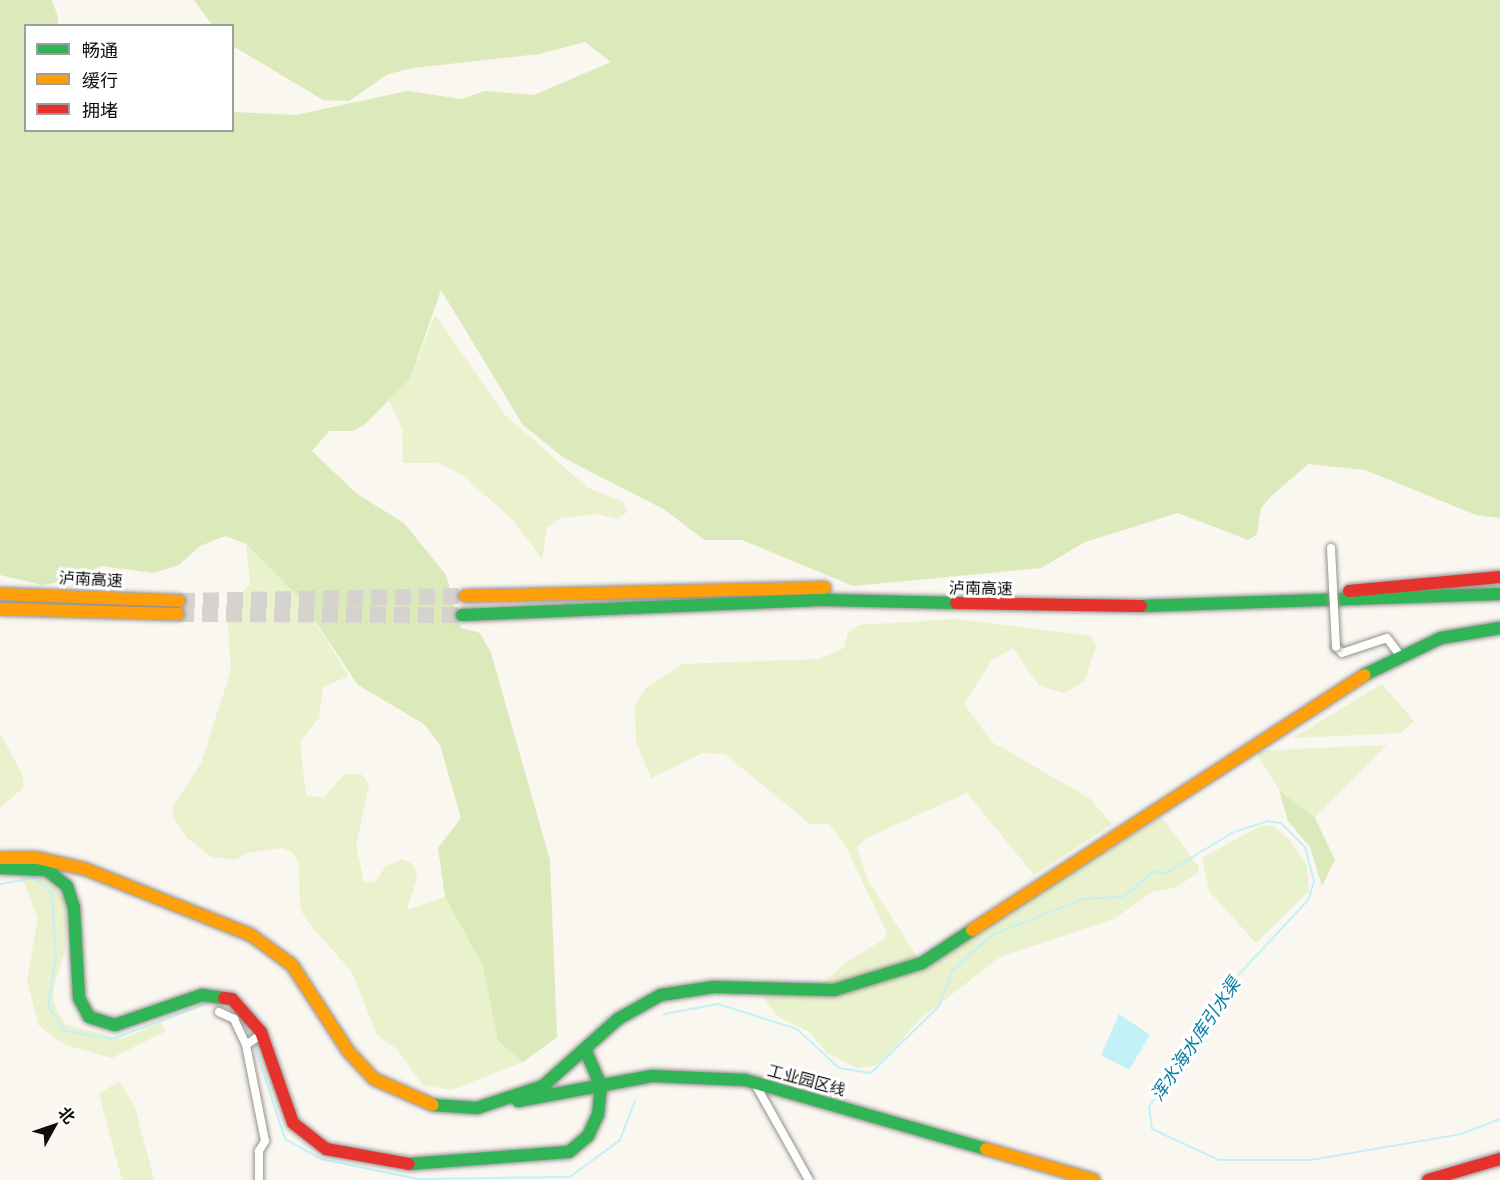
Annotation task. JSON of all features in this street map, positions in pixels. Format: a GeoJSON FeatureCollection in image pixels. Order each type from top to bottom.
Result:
{"type":"FeatureCollection","features":[{"type":"Feature","properties":{"kind":"main road"},"geometry":{"type":"LineString","coordinates":[[1477,580],[1500,570]]}},
{"type":"Feature","properties":{"kind":"main road","name":"泸南高速"},"geometry":{"type":"LineString","coordinates":[[465,596],[826,588],[1111,595],[1362,590],[1500,577]]}},
{"type":"Feature","properties":{"kind":"main road","name":"泸南高速"},"geometry":{"type":"LineString","coordinates":[[0,594],[53,592],[179,607],[0,609]]}},
{"type":"Feature","properties":{"kind":"main road","name":"泸南高速"},"geometry":{"type":"LineString","coordinates":[[462,615],[826,600],[1111,607],[1500,594]]}},
{"type":"Feature","properties":{"kind":"main road"},"geometry":{"type":"LineString","coordinates":[[0,858],[45,859],[85,869],[243,932],[292,966],[348,1051],[383,1085],[435,1107],[505,1103],[543,1086],[629,1011],[672,992],[725,987],[834,990],[922,963],[1399,654],[1454,634],[1500,628]]}},
{"type":"Feature","properties":{"kind":"main road"},"geometry":{"type":"LineString","coordinates":[[0,868],[47,870],[67,886],[74,908],[79,998],[92,1019],[122,1024],[216,994],[240,1004],[252,1040],[285,1106],[302,1134],[326,1149],[400,1165],[569,1152],[595,1124],[601,1086],[585,1049]]}},
{"type":"Feature","properties":{"kind":"main road","name":"工业园区线"},"geometry":{"type":"LineString","coordinates":[[505,1103],[670,1075],[754,1082],[1094,1180]]}},
{"type":"Feature","properties":{"kind":"main road"},"geometry":{"type":"LineString","coordinates":[[1428,1180],[1500,1159]]}},
{"type":"Feature","properties":{"kind":"main road"},"geometry":{"type":"LineString","coordinates":[[1052,1167],[1058,1180]]}},
{"type":"Feature","properties":{"kind":"street"},"geometry":{"type":"LineString","coordinates":[[1331,548],[1336,647],[1342,653],[1387,638],[1399,654]]}},
{"type":"Feature","properties":{"kind":"street"},"geometry":{"type":"LineString","coordinates":[[219,1012],[234,1019],[252,1040],[265,1141],[259,1151],[259,1180]]}},
{"type":"Feature","properties":{"kind":"street"},"geometry":{"type":"LineString","coordinates":[[754,1082],[809,1180]]}},
{"type":"Feature","properties":{"kind":"green space"},"geometry":{"type":"Polygon","coordinates":[[[0,0],[52,0],[58,17],[58,24],[24,24],[24,132],[234,132],[234,112],[296,115],[407,91],[462,99],[484,91],[534,95],[611,62],[585,42],[539,54],[413,68],[388,74],[349,101],[323,100],[234,47],[234,24],[211,24],[194,0],[1500,0],[1500,518],[1476,515],[1365,470],[1308,464],[1269,498],[1261,508],[1257,534],[1248,540],[1178,513],[1085,542],[1041,568],[853,586],[742,540],[704,540],[665,510],[564,458],[523,425],[441,290],[410,379],[364,425],[353,431],[329,431],[312,451],[357,494],[404,523],[446,575],[461,628],[480,633],[491,653],[550,860],[557,1037],[523,1062],[498,1041],[483,966],[445,897],[438,848],[461,818],[440,745],[424,724],[358,685],[301,600],[246,544],[225,536],[200,546],[179,565],[154,573],[101,566],[79,579],[42,585],[0,575],[0,0]]]}},
{"type":"Feature","properties":{"kind":"green space"},"geometry":{"type":"Polygon","coordinates":[[[435,315],[505,415],[588,488],[623,502],[627,512],[617,519],[598,514],[560,518],[547,528],[542,559],[512,519],[461,474],[438,463],[403,463],[402,429],[388,398],[410,379],[435,315]]]}},
{"type":"Feature","properties":{"kind":"green space"},"geometry":{"type":"Polygon","coordinates":[[[246,544],[301,600],[349,676],[323,687],[319,718],[300,742],[306,795],[324,798],[344,774],[361,774],[369,785],[356,845],[364,883],[375,882],[386,866],[403,859],[414,865],[417,877],[407,910],[445,897],[483,966],[498,1041],[523,1062],[451,1090],[423,1085],[397,1049],[377,1035],[352,972],[307,921],[300,908],[299,863],[293,853],[283,848],[246,853],[236,860],[212,857],[188,839],[174,819],[172,808],[201,763],[231,670],[227,609],[250,584],[246,544]]]}},
{"type":"Feature","properties":{"kind":"green space"},"geometry":{"type":"Polygon","coordinates":[[[956,619],[1091,636],[1096,645],[1085,681],[1064,693],[1039,686],[1013,648],[992,660],[964,704],[992,742],[1089,798],[1112,824],[1034,875],[967,793],[866,838],[857,848],[868,881],[923,965],[1161,817],[1199,867],[1198,873],[1176,887],[1152,892],[1114,919],[1000,957],[921,1018],[879,1065],[857,1068],[827,1053],[809,1032],[777,1016],[763,997],[810,995],[844,964],[884,939],[887,933],[844,843],[829,824],[810,824],[725,754],[703,753],[651,778],[636,741],[635,704],[646,688],[683,664],[819,659],[844,648],[848,632],[859,625],[956,619]]]}},
{"type":"Feature","properties":{"kind":"green space"},"geometry":{"type":"Polygon","coordinates":[[[1382,684],[1414,721],[1401,733],[1293,738],[1382,684]]]}},
{"type":"Feature","properties":{"kind":"green space"},"geometry":{"type":"Polygon","coordinates":[[[0,733],[23,776],[23,788],[0,808],[0,733]]]}},
{"type":"Feature","properties":{"kind":"green space"},"geometry":{"type":"Polygon","coordinates":[[[1387,745],[1315,818],[1279,790],[1255,751],[1387,745]]]}},
{"type":"Feature","properties":{"kind":"green space"},"geometry":{"type":"Polygon","coordinates":[[[1279,790],[1315,818],[1335,860],[1322,886],[1310,847],[1288,821],[1279,790]]]}},
{"type":"Feature","properties":{"kind":"green space"},"geometry":{"type":"Polygon","coordinates":[[[1260,826],[1273,826],[1290,840],[1307,866],[1309,891],[1256,943],[1209,891],[1202,858],[1260,826]]]}},
{"type":"Feature","properties":{"kind":"green space"},"geometry":{"type":"Polygon","coordinates":[[[18,868],[39,868],[66,901],[66,947],[53,990],[54,1004],[66,1025],[122,1039],[161,1022],[166,1031],[112,1058],[65,1045],[39,1026],[27,981],[38,918],[18,868]]]}},
{"type":"Feature","properties":{"kind":"green space"},"geometry":{"type":"Polygon","coordinates":[[[119,1081],[135,1107],[154,1180],[122,1180],[99,1094],[119,1081]]]}},
{"type":"Feature","properties":{"kind":"water"},"geometry":{"type":"Polygon","coordinates":[[[1119,1014],[1150,1035],[1129,1070],[1101,1055],[1119,1014]]]}},
{"type":"Feature","properties":{"kind":"waterway","name":"浑水海水库引水渠"},"geometry":{"type":"LineString","coordinates":[[664,1014],[718,1004],[797,1029],[839,1068],[871,1073],[939,1006],[953,970],[992,935],[1083,899],[1123,897],[1155,871],[1164,874],[1234,832],[1267,821],[1281,823],[1305,847],[1314,881],[1309,899],[1230,984],[1149,1107],[1152,1129],[1219,1160],[1311,1160],[1461,1134],[1500,1119]]}},
{"type":"Feature","properties":{"kind":"waterway","name":"浑水海水库引水渠"},"geometry":{"type":"LineString","coordinates":[[0,884],[35,878],[52,893],[56,957],[48,1006],[65,1031],[112,1039],[211,1002]]}},
{"type":"Feature","properties":{"kind":"waterway","name":"浑水海水库引水渠"},"geometry":{"type":"LineString","coordinates":[[244,1022],[251,1038]]}},
{"type":"Feature","properties":{"kind":"waterway","name":"浑水海水库引水渠"},"geometry":{"type":"LineString","coordinates":[[254,1044],[285,1139],[321,1159],[418,1179],[570,1177],[620,1140],[635,1101]]}},
{"type":"Feature","properties":{"kind":"tunnel"},"geometry":{"type":"LineString","coordinates":[[179,601],[465,596]]}},
{"type":"Feature","properties":{"kind":"tunnel"},"geometry":{"type":"LineString","coordinates":[[178,614],[462,615]]}},
{"type":"Feature","properties":{"kind":"traffic: fast"},"geometry":{"type":"LineString","coordinates":[[1141,606],[1500,594]]}},
{"type":"Feature","properties":{"kind":"traffic: fast"},"geometry":{"type":"LineString","coordinates":[[462,615],[826,600],[956,603]]}},
{"type":"Feature","properties":{"kind":"traffic: fast"},"geometry":{"type":"LineString","coordinates":[[1364,675],[1441,638],[1500,628]]}},
{"type":"Feature","properties":{"kind":"traffic: fast"},"geometry":{"type":"LineString","coordinates":[[0,868],[47,870],[67,886],[74,908],[79,998],[89,1017],[115,1025],[202,995],[224,998]]}},
{"type":"Feature","properties":{"kind":"traffic: fast"},"geometry":{"type":"LineString","coordinates":[[433,1105],[477,1108],[543,1086],[618,1019],[661,995],[713,987],[834,990],[922,963],[972,930]]}},
{"type":"Feature","properties":{"kind":"traffic: fast"},"geometry":{"type":"LineString","coordinates":[[409,1164],[569,1152],[588,1136],[598,1115],[601,1086],[585,1049]]}},
{"type":"Feature","properties":{"kind":"traffic: fast"},"geometry":{"type":"LineString","coordinates":[[518,1101],[652,1076],[745,1080],[986,1149]]}},
{"type":"Feature","properties":{"kind":"traffic: slow"},"geometry":{"type":"LineString","coordinates":[[465,596],[825,588]]}},
{"type":"Feature","properties":{"kind":"traffic: slow"},"geometry":{"type":"LineString","coordinates":[[0,594],[179,601]]}},
{"type":"Feature","properties":{"kind":"traffic: slow"},"geometry":{"type":"LineString","coordinates":[[0,609],[178,614]]}},
{"type":"Feature","properties":{"kind":"traffic: slow"},"geometry":{"type":"LineString","coordinates":[[972,930],[1364,675]]}},
{"type":"Feature","properties":{"kind":"traffic: slow"},"geometry":{"type":"LineString","coordinates":[[0,858],[37,858],[85,869],[251,935],[292,965],[348,1051],[374,1079],[433,1105]]}},
{"type":"Feature","properties":{"kind":"traffic: slow"},"geometry":{"type":"LineString","coordinates":[[986,1149],[1094,1180]]}},
{"type":"Feature","properties":{"kind":"traffic: jam"},"geometry":{"type":"LineString","coordinates":[[1349,591],[1500,577]]}},
{"type":"Feature","properties":{"kind":"traffic: jam"},"geometry":{"type":"LineString","coordinates":[[956,603],[1141,606]]}},
{"type":"Feature","properties":{"kind":"traffic: jam"},"geometry":{"type":"LineString","coordinates":[[224,998],[232,999],[261,1032],[293,1123],[326,1149],[409,1164]]}},
{"type":"Feature","properties":{"kind":"traffic: jam"},"geometry":{"type":"LineString","coordinates":[[1428,1180],[1500,1159]]}}]}
